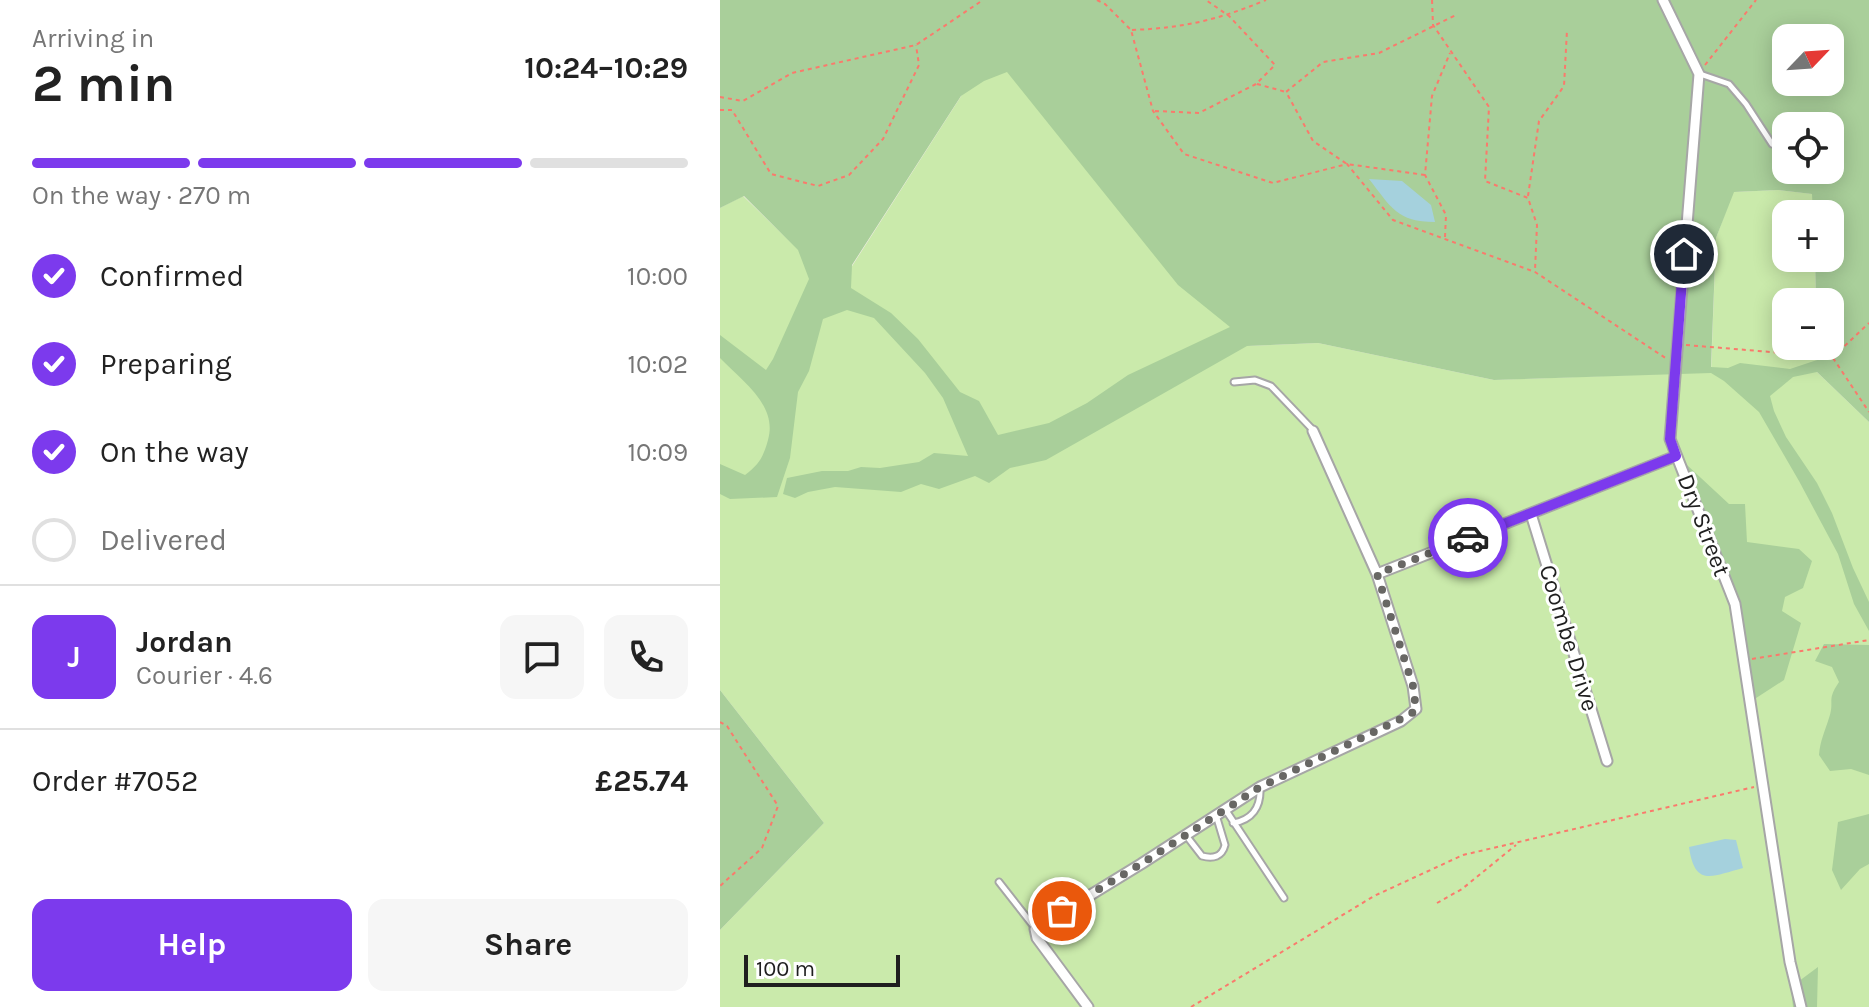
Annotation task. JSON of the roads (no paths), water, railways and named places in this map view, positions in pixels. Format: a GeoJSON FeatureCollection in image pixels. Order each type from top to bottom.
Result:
{"type":"FeatureCollection","features":[{"type":"Feature","properties":{"kind":"street"},"geometry":{"type":"LineString","coordinates":[[1663,0],[1699,74]]}},
{"type":"Feature","properties":{"kind":"street","name":"Dry Street"},"geometry":{"type":"LineString","coordinates":[[1699,74],[1670,439],[1735,604],[1790,962],[1801,1007]]}},
{"type":"Feature","properties":{"kind":"street"},"geometry":{"type":"LineString","coordinates":[[1088,1007],[1037,938],[1035,929],[1260,787],[1401,721],[1416,709],[1413,686],[1377,574],[1313,431]]}},
{"type":"Feature","properties":{"kind":"street"},"geometry":{"type":"LineString","coordinates":[[1377,574],[1676,456]]}},
{"type":"Feature","properties":{"kind":"street","name":"Coombe Drive"},"geometry":{"type":"LineString","coordinates":[[1531,514],[1607,761]]}},
{"type":"Feature","properties":{"kind":"lane"},"geometry":{"type":"LineString","coordinates":[[1699,74],[1729,84],[1772,144]]}},
{"type":"Feature","properties":{"kind":"lane"},"geometry":{"type":"LineString","coordinates":[[1234,382],[1255,380],[1271,386],[1313,431]]}},
{"type":"Feature","properties":{"kind":"lane"},"geometry":{"type":"LineString","coordinates":[[1233,823],[1246,819],[1257,810],[1260,787]]}},
{"type":"Feature","properties":{"kind":"lane"},"geometry":{"type":"LineString","coordinates":[[1220,811],[1233,823],[1284,898]]}},
{"type":"Feature","properties":{"kind":"lane"},"geometry":{"type":"LineString","coordinates":[[1185,834],[1202,856],[1213,858],[1220,855],[1225,845],[1220,811]]}},
{"type":"Feature","properties":{"kind":"lane"},"geometry":{"type":"LineString","coordinates":[[999,882],[1035,929]]}},
{"type":"Feature","properties":{"kind":"water"},"geometry":{"type":"Polygon","coordinates":[[[1369,179],[1402,181],[1431,205],[1435,222],[1403,216],[1369,179]]]}},
{"type":"Feature","properties":{"kind":"water"},"geometry":{"type":"Polygon","coordinates":[[[1725,839],[1736,840],[1743,868],[1714,876],[1701,874],[1692,860],[1689,847],[1725,839]]]}}]}
